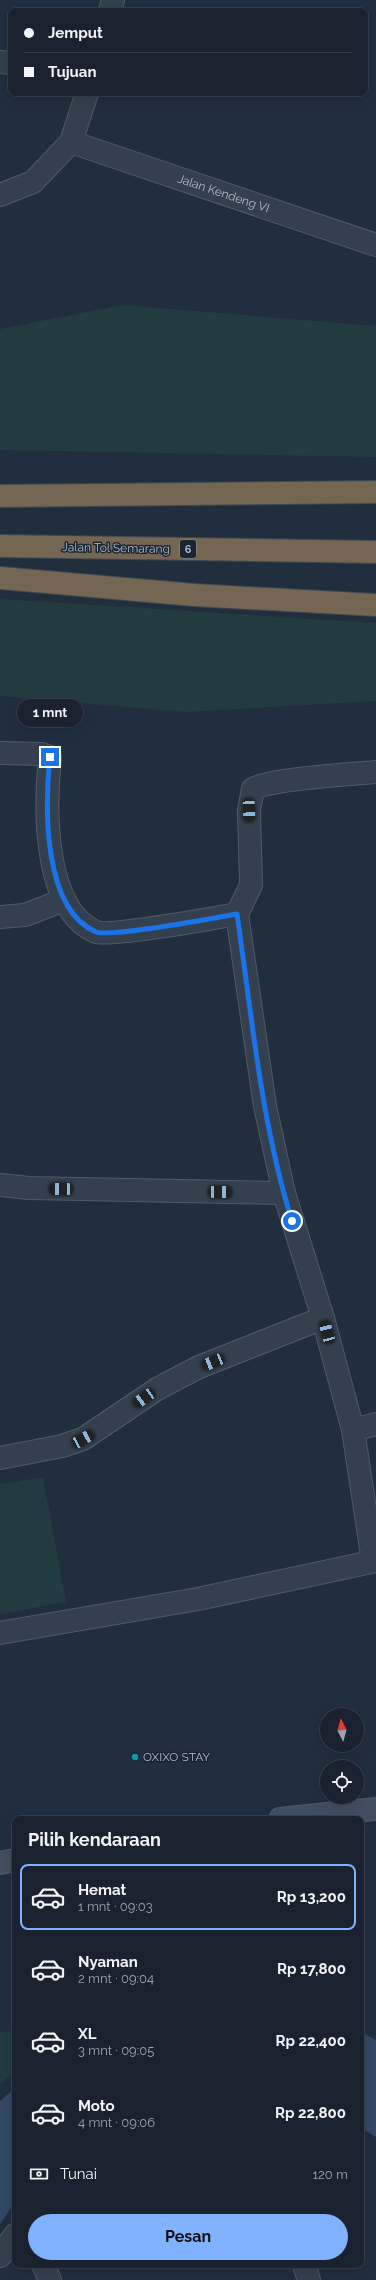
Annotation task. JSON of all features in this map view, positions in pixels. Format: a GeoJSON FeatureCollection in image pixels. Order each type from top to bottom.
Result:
{"type":"FeatureCollection","features":[{"type":"Feature","properties":{"kind":"highway"},"geometry":{"type":"LineString","coordinates":[[0,496],[376,492]]}},
{"type":"Feature","properties":{"kind":"highway","name":"Jalan Tol Semarang"},"geometry":{"type":"LineString","coordinates":[[0,546],[376,552]]}},
{"type":"Feature","properties":{"kind":"highway"},"geometry":{"type":"LineString","coordinates":[[0,578],[194,595],[376,605]]}},
{"type":"Feature","properties":{"kind":"main road"},"geometry":{"type":"LineString","coordinates":[[309,1816],[376,1809]]}},
{"type":"Feature","properties":{"kind":"main road"},"geometry":{"type":"LineString","coordinates":[[0,1863],[12,1861]]}},
{"type":"Feature","properties":{"kind":"street"},"geometry":{"type":"LineString","coordinates":[[1,194],[33,182],[71,142],[86,96]]}},
{"type":"Feature","properties":{"kind":"street","name":"Jalan Kendeng VI"},"geometry":{"type":"LineString","coordinates":[[71,142],[376,245]]}},
{"type":"Feature","properties":{"kind":"street"},"geometry":{"type":"LineString","coordinates":[[0,753],[42,754],[50,757],[47,783],[48,839],[52,864],[64,900],[80,920],[97,932],[127,931],[237,914]]}},
{"type":"Feature","properties":{"kind":"street"},"geometry":{"type":"LineString","coordinates":[[0,1633],[198,1599],[375,1561],[353,1430],[323,1318],[284,1193],[265,1106],[237,914],[251,885],[249,810],[253,788],[280,782],[376,772]]}},
{"type":"Feature","properties":{"kind":"street"},"geometry":{"type":"LineString","coordinates":[[0,917],[25,915],[64,900]]}},
{"type":"Feature","properties":{"kind":"street"},"geometry":{"type":"LineString","coordinates":[[0,1185],[29,1188],[284,1193]]}},
{"type":"Feature","properties":{"kind":"street"},"geometry":{"type":"LineString","coordinates":[[0,1458],[62,1446],[83,1439],[157,1390],[199,1367],[323,1318]]}},
{"type":"Feature","properties":{"kind":"street"},"geometry":{"type":"LineString","coordinates":[[353,1430],[376,1424]]}},
{"type":"Feature","properties":{"kind":"street"},"geometry":{"type":"LineString","coordinates":[[0,2256],[12,2239]]}},
{"type":"Feature","properties":{"kind":"street"},"geometry":{"type":"LineString","coordinates":[[44,2268],[50,2280]]}},
{"type":"Feature","properties":{"kind":"street"},"geometry":{"type":"LineString","coordinates":[[305,2268],[309,2280]]}},
{"type":"Feature","properties":{"kind":"green space"},"geometry":{"type":"Polygon","coordinates":[[[122,305],[376,326],[376,457],[0,450],[0,329],[122,305]]]}},
{"type":"Feature","properties":{"kind":"green space"},"geometry":{"type":"Polygon","coordinates":[[[0,599],[376,623],[376,701],[185,712],[0,696],[0,599]]]}},
{"type":"Feature","properties":{"kind":"green space"},"geometry":{"type":"Polygon","coordinates":[[[43,1477],[66,1602],[0,1614],[0,1484],[43,1477]]]}},
{"type":"Feature","properties":{"kind":"green space"},"geometry":{"type":"Polygon","coordinates":[[[12,2031],[12,2074],[0,2084],[0,2032],[12,2031]]]}},
{"type":"Feature","properties":{"kind":"water"},"geometry":{"type":"Polygon","coordinates":[[[364,2034],[376,2040],[376,2137],[364,2130],[364,2034]]]}},
{"type":"Feature","properties":{"kind":"water"},"geometry":{"type":"Polygon","coordinates":[[[12,2091],[12,2206],[0,2224],[0,2101],[12,2091]]]}},
{"type":"Feature","properties":{"kind":"place","name":"OXIXO STAY"},"geometry":{"type":"Point","coordinates":[135,1757]}},
{"type":"Feature","properties":{"kind":"route"},"geometry":{"type":"LineString","coordinates":[[50,757],[47,783],[48,839],[52,864],[64,900],[80,920],[97,932],[127,931],[237,914],[265,1106],[284,1193],[292,1221]]}}]}
